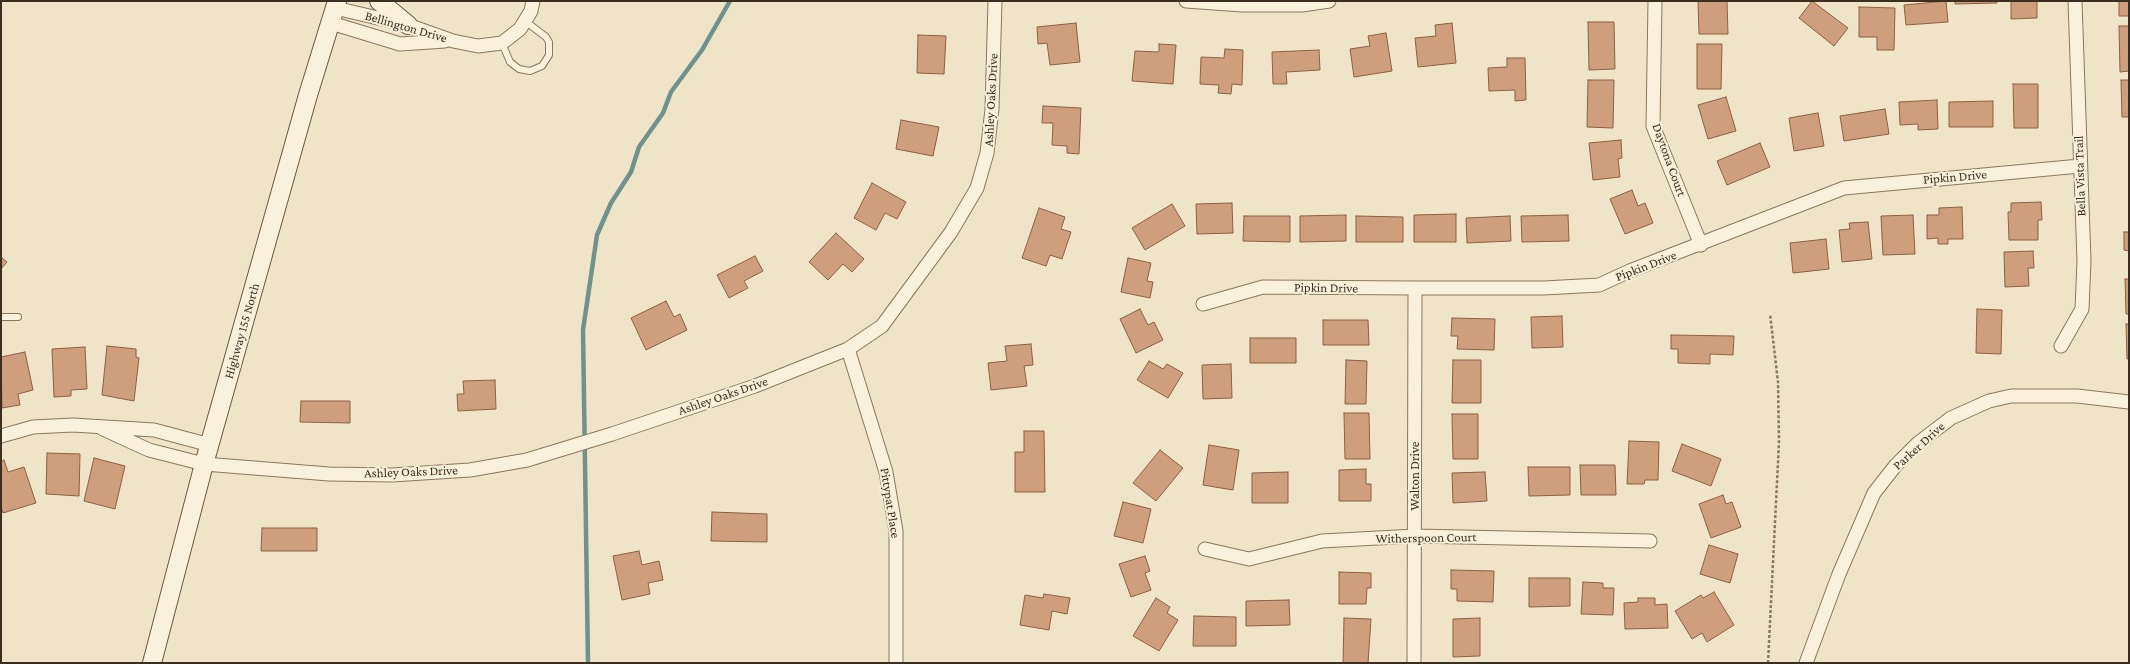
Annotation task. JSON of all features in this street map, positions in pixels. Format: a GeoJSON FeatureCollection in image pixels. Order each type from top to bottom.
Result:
{"type":"FeatureCollection","features":[{"type":"Feature","properties":{"kind":"main road"},"geometry":{"type":"LineString","coordinates":[[379,1],[408,25]]}},
{"type":"Feature","properties":{"kind":"main road","name":"Highway 155 North"},"geometry":{"type":"LineString","coordinates":[[152,663],[204,464],[308,95],[334,11]]}},
{"type":"Feature","properties":{"kind":"street"},"geometry":{"type":"LineString","coordinates":[[502,43],[520,29],[531,11],[533,1]]}},
{"type":"Feature","properties":{"kind":"street","name":"Ashley Oaks Drive"},"geometry":{"type":"LineString","coordinates":[[101,428],[149,450],[204,464],[329,474],[384,475],[477,469],[527,460],[612,434],[755,386],[848,349],[882,326],[951,232],[977,188],[987,154],[992,109],[995,1]]}},
{"type":"Feature","properties":{"kind":"street"},"geometry":{"type":"LineString","coordinates":[[1186,1],[1242,5],[1302,5],[1329,1]]}},
{"type":"Feature","properties":{"kind":"street","name":"Daytona Court"},"geometry":{"type":"LineString","coordinates":[[1655,1],[1653,126],[1701,245]]}},
{"type":"Feature","properties":{"kind":"street","name":"Bella Vista Trail"},"geometry":{"type":"LineString","coordinates":[[2061,346],[2082,309],[2084,261],[2075,1]]}},
{"type":"Feature","properties":{"kind":"street","name":"Bellington Drive"},"geometry":{"type":"LineString","coordinates":[[334,11],[408,25],[453,41],[478,46],[502,43]]}},
{"type":"Feature","properties":{"kind":"street","name":"Bellington Drive"},"geometry":{"type":"LineString","coordinates":[[334,11],[400,44],[453,41]]}},
{"type":"Feature","properties":{"kind":"street","name":"Pipkin Drive"},"geometry":{"type":"LineString","coordinates":[[1203,304],[1263,287],[1544,288],[1599,285],[1632,270],[1701,245],[1844,188],[2080,166]]}},
{"type":"Feature","properties":{"kind":"street","name":"Walton Drive"},"geometry":{"type":"LineString","coordinates":[[1414,663],[1415,288]]}},
{"type":"Feature","properties":{"kind":"street","name":"Pittypat Place"},"geometry":{"type":"LineString","coordinates":[[848,349],[886,472],[896,531],[896,663]]}},
{"type":"Feature","properties":{"kind":"street","name":"Parker Drive"},"geometry":{"type":"LineString","coordinates":[[1806,663],[1838,574],[1874,492],[1896,465],[1917,444],[1951,418],[1989,401],[2011,396],[2077,396],[2129,402]]}},
{"type":"Feature","properties":{"kind":"street"},"geometry":{"type":"LineString","coordinates":[[1,436],[45,426],[73,425],[101,428],[154,430],[210,445]]}},
{"type":"Feature","properties":{"kind":"street","name":"Witherspoon Court"},"geometry":{"type":"LineString","coordinates":[[1205,549],[1249,560],[1322,541],[1415,536],[1650,541]]}},
{"type":"Feature","properties":{"kind":"lane"},"geometry":{"type":"LineString","coordinates":[[502,43],[510,62],[519,69],[530,71],[542,66],[549,55],[549,42],[546,37],[525,21]]}},
{"type":"Feature","properties":{"kind":"lane"},"geometry":{"type":"LineString","coordinates":[[1,317],[18,317]]}},
{"type":"Feature","properties":{"kind":"path"},"geometry":{"type":"LineString","coordinates":[[1768,663],[1779,442],[1778,382],[1770,314]]}},
{"type":"Feature","properties":{"kind":"building"},"geometry":{"type":"Polygon","coordinates":[[[1698,1],[1727,1],[1728,34],[1699,34],[1698,1]]]}},
{"type":"Feature","properties":{"kind":"building"},"geometry":{"type":"Polygon","coordinates":[[[1812,1],[1848,28],[1834,46],[1799,18],[1812,1]]]}},
{"type":"Feature","properties":{"kind":"building"},"geometry":{"type":"Polygon","coordinates":[[[1946,1],[1948,22],[1906,25],[1904,5],[1946,1]]]}},
{"type":"Feature","properties":{"kind":"building"},"geometry":{"type":"Polygon","coordinates":[[[1955,1],[1997,1],[1997,3],[1955,4],[1955,1]]]}},
{"type":"Feature","properties":{"kind":"building"},"geometry":{"type":"Polygon","coordinates":[[[2011,1],[2037,1],[2037,18],[2011,19],[2011,1]]]}},
{"type":"Feature","properties":{"kind":"building"},"geometry":{"type":"Polygon","coordinates":[[[2119,1],[2129,1],[2129,16],[2119,16],[2119,1]]]}},
{"type":"Feature","properties":{"kind":"building"},"geometry":{"type":"Polygon","coordinates":[[[1859,7],[1895,8],[1894,50],[1877,50],[1877,37],[1859,37],[1859,7]]]}},
{"type":"Feature","properties":{"kind":"building"},"geometry":{"type":"Polygon","coordinates":[[[1588,22],[1614,22],[1615,69],[1589,70],[1588,22]]]}},
{"type":"Feature","properties":{"kind":"building"},"geometry":{"type":"Polygon","coordinates":[[[1076,23],[1080,62],[1050,65],[1047,43],[1038,44],[1037,27],[1076,23]]]}},
{"type":"Feature","properties":{"kind":"building"},"geometry":{"type":"Polygon","coordinates":[[[1452,23],[1456,63],[1418,67],[1415,38],[1436,36],[1435,25],[1452,23]]]}},
{"type":"Feature","properties":{"kind":"building"},"geometry":{"type":"Polygon","coordinates":[[[2119,26],[2129,26],[2129,71],[2120,72],[2119,26]]]}},
{"type":"Feature","properties":{"kind":"building"},"geometry":{"type":"Polygon","coordinates":[[[1386,33],[1392,71],[1354,77],[1350,49],[1370,46],[1368,36],[1386,33]]]}},
{"type":"Feature","properties":{"kind":"building"},"geometry":{"type":"Polygon","coordinates":[[[918,35],[946,36],[944,74],[917,73],[918,35]]]}},
{"type":"Feature","properties":{"kind":"building"},"geometry":{"type":"Polygon","coordinates":[[[1159,44],[1176,45],[1173,84],[1132,81],[1135,51],[1159,52],[1159,44]]]}},
{"type":"Feature","properties":{"kind":"building"},"geometry":{"type":"Polygon","coordinates":[[[1697,44],[1722,44],[1721,89],[1697,89],[1697,44]]]}},
{"type":"Feature","properties":{"kind":"building"},"geometry":{"type":"Polygon","coordinates":[[[1225,49],[1243,50],[1242,85],[1232,84],[1231,94],[1218,93],[1219,85],[1200,84],[1201,57],[1224,58],[1225,49]]]}},
{"type":"Feature","properties":{"kind":"building"},"geometry":{"type":"Polygon","coordinates":[[[1319,50],[1320,70],[1286,72],[1287,84],[1273,84],[1272,52],[1319,50]]]}},
{"type":"Feature","properties":{"kind":"building"},"geometry":{"type":"Polygon","coordinates":[[[1507,58],[1525,58],[1526,100],[1515,101],[1515,90],[1489,91],[1488,68],[1507,67],[1507,58]]]}},
{"type":"Feature","properties":{"kind":"building"},"geometry":{"type":"Polygon","coordinates":[[[1588,80],[1614,80],[1613,128],[1587,127],[1588,80]]]}},
{"type":"Feature","properties":{"kind":"building"},"geometry":{"type":"Polygon","coordinates":[[[2121,80],[2129,80],[2129,117],[2122,117],[2121,80]]]}},
{"type":"Feature","properties":{"kind":"building"},"geometry":{"type":"Polygon","coordinates":[[[2013,84],[2038,84],[2038,128],[2014,128],[2013,84]]]}},
{"type":"Feature","properties":{"kind":"building"},"geometry":{"type":"Polygon","coordinates":[[[1726,97],[1736,131],[1708,139],[1698,105],[1726,97]]]}},
{"type":"Feature","properties":{"kind":"building"},"geometry":{"type":"Polygon","coordinates":[[[1937,100],[1938,129],[1918,130],[1918,124],[1900,125],[1899,102],[1937,100]]]}},
{"type":"Feature","properties":{"kind":"building"},"geometry":{"type":"Polygon","coordinates":[[[1993,101],[1993,127],[1949,127],[1949,102],[1993,101]]]}},
{"type":"Feature","properties":{"kind":"building"},"geometry":{"type":"Polygon","coordinates":[[[1043,106],[1081,108],[1079,154],[1067,153],[1067,146],[1052,145],[1053,123],[1042,123],[1043,106]]]}},
{"type":"Feature","properties":{"kind":"building"},"geometry":{"type":"Polygon","coordinates":[[[1885,109],[1889,134],[1844,141],[1840,116],[1885,109]]]}},
{"type":"Feature","properties":{"kind":"building"},"geometry":{"type":"Polygon","coordinates":[[[1818,113],[1824,146],[1794,151],[1789,118],[1818,113]]]}},
{"type":"Feature","properties":{"kind":"building"},"geometry":{"type":"Polygon","coordinates":[[[901,120],[939,127],[933,156],[896,149],[901,120]]]}},
{"type":"Feature","properties":{"kind":"building"},"geometry":{"type":"Polygon","coordinates":[[[1621,140],[1622,158],[1618,159],[1620,177],[1593,180],[1589,143],[1621,140]]]}},
{"type":"Feature","properties":{"kind":"building"},"geometry":{"type":"Polygon","coordinates":[[[1760,143],[1770,167],[1727,185],[1717,161],[1760,143]]]}},
{"type":"Feature","properties":{"kind":"building"},"geometry":{"type":"Polygon","coordinates":[[[872,183],[906,202],[897,219],[885,213],[876,230],[854,218],[872,183]]]}},
{"type":"Feature","properties":{"kind":"building"},"geometry":{"type":"Polygon","coordinates":[[[1632,190],[1638,206],[1645,203],[1653,223],[1625,234],[1610,199],[1632,190]]]}},
{"type":"Feature","properties":{"kind":"building"},"geometry":{"type":"Polygon","coordinates":[[[2041,202],[2042,220],[2038,220],[2038,240],[2009,240],[2008,212],[2011,212],[2011,203],[2041,202]]]}},
{"type":"Feature","properties":{"kind":"building"},"geometry":{"type":"Polygon","coordinates":[[[1232,203],[1233,233],[1197,234],[1196,204],[1232,203]]]}},
{"type":"Feature","properties":{"kind":"building"},"geometry":{"type":"Polygon","coordinates":[[[1172,204],[1185,226],[1145,250],[1132,228],[1172,204]]]}},
{"type":"Feature","properties":{"kind":"building"},"geometry":{"type":"Polygon","coordinates":[[[1962,207],[1963,239],[1948,239],[1948,244],[1938,244],[1938,238],[1927,239],[1927,215],[1939,215],[1939,208],[1962,207]]]}},
{"type":"Feature","properties":{"kind":"building"},"geometry":{"type":"Polygon","coordinates":[[[1039,208],[1065,217],[1061,229],[1071,232],[1062,259],[1050,255],[1046,266],[1022,258],[1039,208]]]}},
{"type":"Feature","properties":{"kind":"building"},"geometry":{"type":"Polygon","coordinates":[[[1456,214],[1456,242],[1414,242],[1414,215],[1456,214]]]}},
{"type":"Feature","properties":{"kind":"building"},"geometry":{"type":"Polygon","coordinates":[[[1346,215],[1346,241],[1300,242],[1300,216],[1346,215]]]}},
{"type":"Feature","properties":{"kind":"building"},"geometry":{"type":"Polygon","coordinates":[[[1568,215],[1569,241],[1522,242],[1521,216],[1568,215]]]}},
{"type":"Feature","properties":{"kind":"building"},"geometry":{"type":"Polygon","coordinates":[[[1913,215],[1915,254],[1883,255],[1881,216],[1913,215]]]}},
{"type":"Feature","properties":{"kind":"building"},"geometry":{"type":"Polygon","coordinates":[[[1244,216],[1290,216],[1290,242],[1243,241],[1244,216]]]}},
{"type":"Feature","properties":{"kind":"building"},"geometry":{"type":"Polygon","coordinates":[[[1356,216],[1403,217],[1403,242],[1356,242],[1356,216]]]}},
{"type":"Feature","properties":{"kind":"building"},"geometry":{"type":"Polygon","coordinates":[[[1510,216],[1511,241],[1467,243],[1466,218],[1510,216]]]}},
{"type":"Feature","properties":{"kind":"building"},"geometry":{"type":"Polygon","coordinates":[[[1868,222],[1872,259],[1842,262],[1839,230],[1850,229],[1849,223],[1868,222]]]}},
{"type":"Feature","properties":{"kind":"building"},"geometry":{"type":"Polygon","coordinates":[[[2124,232],[2129,232],[2129,251],[2124,250],[2124,232]]]}},
{"type":"Feature","properties":{"kind":"building"},"geometry":{"type":"Polygon","coordinates":[[[836,233],[864,259],[852,272],[843,264],[828,280],[809,262],[836,233]]]}},
{"type":"Feature","properties":{"kind":"building"},"geometry":{"type":"Polygon","coordinates":[[[1826,239],[1829,269],[1793,273],[1790,243],[1826,239]]]}},
{"type":"Feature","properties":{"kind":"building"},"geometry":{"type":"Polygon","coordinates":[[[2033,251],[2034,268],[2028,268],[2029,286],[2005,287],[2004,252],[2033,251]]]}},
{"type":"Feature","properties":{"kind":"building"},"geometry":{"type":"Polygon","coordinates":[[[755,256],[763,271],[744,281],[748,288],[729,298],[717,275],[755,256]]]}},
{"type":"Feature","properties":{"kind":"building"},"geometry":{"type":"Polygon","coordinates":[[[1,257],[7,262],[1,269],[1,257]]]}},
{"type":"Feature","properties":{"kind":"building"},"geometry":{"type":"Polygon","coordinates":[[[1128,258],[1151,263],[1147,281],[1153,282],[1150,298],[1121,292],[1128,258]]]}},
{"type":"Feature","properties":{"kind":"building"},"geometry":{"type":"Polygon","coordinates":[[[2125,279],[2129,279],[2129,314],[2126,314],[2125,279]]]}},
{"type":"Feature","properties":{"kind":"building"},"geometry":{"type":"Polygon","coordinates":[[[666,301],[674,317],[680,314],[687,330],[646,350],[631,318],[666,301]]]}},
{"type":"Feature","properties":{"kind":"building"},"geometry":{"type":"Polygon","coordinates":[[[1140,309],[1148,325],[1154,322],[1163,340],[1136,353],[1120,319],[1140,309]]]}},
{"type":"Feature","properties":{"kind":"building"},"geometry":{"type":"Polygon","coordinates":[[[1977,309],[2002,310],[2001,354],[1976,353],[1977,309]]]}},
{"type":"Feature","properties":{"kind":"building"},"geometry":{"type":"Polygon","coordinates":[[[1562,316],[1563,347],[1532,348],[1531,317],[1562,316]]]}},
{"type":"Feature","properties":{"kind":"building"},"geometry":{"type":"Polygon","coordinates":[[[1452,318],[1495,319],[1494,350],[1457,349],[1458,336],[1451,336],[1452,318]]]}},
{"type":"Feature","properties":{"kind":"building"},"geometry":{"type":"Polygon","coordinates":[[[1323,320],[1368,320],[1369,345],[1323,345],[1323,320]]]}},
{"type":"Feature","properties":{"kind":"building"},"geometry":{"type":"Polygon","coordinates":[[[2126,324],[2129,324],[2129,359],[2127,359],[2126,324]]]}},
{"type":"Feature","properties":{"kind":"building"},"geometry":{"type":"Polygon","coordinates":[[[1671,335],[1734,336],[1733,355],[1710,354],[1710,364],[1678,363],[1678,349],[1671,349],[1671,335]]]}},
{"type":"Feature","properties":{"kind":"building"},"geometry":{"type":"Polygon","coordinates":[[[1250,338],[1296,338],[1296,363],[1250,363],[1250,338]]]}},
{"type":"Feature","properties":{"kind":"building"},"geometry":{"type":"Polygon","coordinates":[[[1031,344],[1033,365],[1024,366],[1027,386],[991,390],[988,363],[1007,361],[1005,346],[1031,344]]]}},
{"type":"Feature","properties":{"kind":"building"},"geometry":{"type":"Polygon","coordinates":[[[107,346],[136,349],[136,357],[139,358],[134,401],[102,395],[107,346]]]}},
{"type":"Feature","properties":{"kind":"building"},"geometry":{"type":"Polygon","coordinates":[[[85,347],[87,389],[71,390],[71,396],[54,397],[52,349],[85,347]]]}},
{"type":"Feature","properties":{"kind":"building"},"geometry":{"type":"Polygon","coordinates":[[[25,352],[33,390],[18,394],[20,405],[2,408],[1,357],[25,352]]]}},
{"type":"Feature","properties":{"kind":"building"},"geometry":{"type":"Polygon","coordinates":[[[1346,360],[1367,361],[1366,404],[1345,404],[1346,360]]]}},
{"type":"Feature","properties":{"kind":"building"},"geometry":{"type":"Polygon","coordinates":[[[1453,360],[1481,360],[1481,403],[1452,403],[1453,360]]]}},
{"type":"Feature","properties":{"kind":"building"},"geometry":{"type":"Polygon","coordinates":[[[1149,361],[1163,369],[1167,364],[1183,373],[1168,398],[1137,380],[1149,361]]]}},
{"type":"Feature","properties":{"kind":"building"},"geometry":{"type":"Polygon","coordinates":[[[1231,364],[1232,398],[1203,399],[1202,365],[1231,364]]]}},
{"type":"Feature","properties":{"kind":"building"},"geometry":{"type":"Polygon","coordinates":[[[495,380],[496,409],[458,411],[457,394],[464,394],[463,381],[495,380]]]}},
{"type":"Feature","properties":{"kind":"building"},"geometry":{"type":"Polygon","coordinates":[[[301,401],[350,401],[350,423],[300,422],[301,401]]]}},
{"type":"Feature","properties":{"kind":"building"},"geometry":{"type":"Polygon","coordinates":[[[1344,413],[1369,413],[1370,459],[1345,459],[1344,413]]]}},
{"type":"Feature","properties":{"kind":"building"},"geometry":{"type":"Polygon","coordinates":[[[1452,414],[1478,414],[1478,459],[1453,459],[1452,414]]]}},
{"type":"Feature","properties":{"kind":"building"},"geometry":{"type":"Polygon","coordinates":[[[1024,431],[1044,431],[1045,492],[1015,492],[1015,452],[1024,452],[1024,431]]]}},
{"type":"Feature","properties":{"kind":"building"},"geometry":{"type":"Polygon","coordinates":[[[1629,441],[1659,442],[1658,480],[1645,480],[1644,484],[1627,484],[1629,441]]]}},
{"type":"Feature","properties":{"kind":"building"},"geometry":{"type":"Polygon","coordinates":[[[1682,444],[1721,459],[1711,486],[1672,471],[1682,444]]]}},
{"type":"Feature","properties":{"kind":"building"},"geometry":{"type":"Polygon","coordinates":[[[1209,445],[1239,450],[1233,490],[1203,485],[1209,445]]]}},
{"type":"Feature","properties":{"kind":"building"},"geometry":{"type":"Polygon","coordinates":[[[1160,450],[1183,468],[1156,501],[1133,483],[1160,450]]]}},
{"type":"Feature","properties":{"kind":"building"},"geometry":{"type":"Polygon","coordinates":[[[47,453],[80,454],[79,496],[46,494],[47,453]]]}},
{"type":"Feature","properties":{"kind":"building"},"geometry":{"type":"Polygon","coordinates":[[[94,458],[125,466],[115,509],[84,501],[94,458]]]}},
{"type":"Feature","properties":{"kind":"building"},"geometry":{"type":"Polygon","coordinates":[[[4,460],[8,472],[24,467],[36,503],[3,513],[1,507],[1,462],[4,460]]]}},
{"type":"Feature","properties":{"kind":"building"},"geometry":{"type":"Polygon","coordinates":[[[1580,465],[1615,465],[1616,495],[1581,495],[1580,465]]]}},
{"type":"Feature","properties":{"kind":"building"},"geometry":{"type":"Polygon","coordinates":[[[1528,467],[1570,467],[1570,495],[1529,496],[1528,467]]]}},
{"type":"Feature","properties":{"kind":"building"},"geometry":{"type":"Polygon","coordinates":[[[1366,469],[1366,484],[1371,484],[1371,501],[1339,501],[1339,470],[1366,469]]]}},
{"type":"Feature","properties":{"kind":"building"},"geometry":{"type":"Polygon","coordinates":[[[1288,472],[1288,503],[1252,503],[1252,473],[1288,472]]]}},
{"type":"Feature","properties":{"kind":"building"},"geometry":{"type":"Polygon","coordinates":[[[1485,472],[1487,501],[1453,503],[1452,473],[1485,472]]]}},
{"type":"Feature","properties":{"kind":"building"},"geometry":{"type":"Polygon","coordinates":[[[1723,495],[1726,504],[1732,502],[1741,527],[1711,538],[1699,504],[1723,495]]]}},
{"type":"Feature","properties":{"kind":"building"},"geometry":{"type":"Polygon","coordinates":[[[1123,502],[1151,509],[1143,543],[1114,536],[1123,502]]]}},
{"type":"Feature","properties":{"kind":"building"},"geometry":{"type":"Polygon","coordinates":[[[712,512],[767,514],[767,542],[711,541],[712,512]]]}},
{"type":"Feature","properties":{"kind":"building"},"geometry":{"type":"Polygon","coordinates":[[[262,528],[317,528],[317,551],[261,551],[262,528]]]}},
{"type":"Feature","properties":{"kind":"building"},"geometry":{"type":"Polygon","coordinates":[[[1709,545],[1738,554],[1730,583],[1700,574],[1709,545]]]}},
{"type":"Feature","properties":{"kind":"building"},"geometry":{"type":"Polygon","coordinates":[[[639,551],[642,565],[659,561],[663,580],[648,583],[650,594],[622,600],[613,556],[639,551]]]}},
{"type":"Feature","properties":{"kind":"building"},"geometry":{"type":"Polygon","coordinates":[[[1145,556],[1150,571],[1145,573],[1151,590],[1131,597],[1119,564],[1145,556]]]}},
{"type":"Feature","properties":{"kind":"building"},"geometry":{"type":"Polygon","coordinates":[[[1451,570],[1494,571],[1493,602],[1457,601],[1457,589],[1451,589],[1451,570]]]}},
{"type":"Feature","properties":{"kind":"building"},"geometry":{"type":"Polygon","coordinates":[[[1339,572],[1371,573],[1371,588],[1367,588],[1366,604],[1339,604],[1339,572]]]}},
{"type":"Feature","properties":{"kind":"building"},"geometry":{"type":"Polygon","coordinates":[[[1529,578],[1570,578],[1570,606],[1529,607],[1529,578]]]}},
{"type":"Feature","properties":{"kind":"building"},"geometry":{"type":"Polygon","coordinates":[[[1583,582],[1603,583],[1603,588],[1614,588],[1613,615],[1581,614],[1583,582]]]}},
{"type":"Feature","properties":{"kind":"building"},"geometry":{"type":"Polygon","coordinates":[[[1714,592],[1734,625],[1707,642],[1702,633],[1692,639],[1675,611],[1701,595],[1703,598],[1714,592]]]}},
{"type":"Feature","properties":{"kind":"building"},"geometry":{"type":"Polygon","coordinates":[[[1044,594],[1070,598],[1067,614],[1052,611],[1049,630],[1020,625],[1025,595],[1043,598],[1044,594]]]}},
{"type":"Feature","properties":{"kind":"building"},"geometry":{"type":"Polygon","coordinates":[[[1156,598],[1170,607],[1167,613],[1178,620],[1159,651],[1133,636],[1156,598]]]}},
{"type":"Feature","properties":{"kind":"building"},"geometry":{"type":"Polygon","coordinates":[[[1638,598],[1655,598],[1655,605],[1667,604],[1668,628],[1625,629],[1624,603],[1638,602],[1638,598]]]}},
{"type":"Feature","properties":{"kind":"building"},"geometry":{"type":"Polygon","coordinates":[[[1289,600],[1290,625],[1246,626],[1246,601],[1289,600]]]}},
{"type":"Feature","properties":{"kind":"building"},"geometry":{"type":"Polygon","coordinates":[[[1194,616],[1236,617],[1236,646],[1193,646],[1194,616]]]}},
{"type":"Feature","properties":{"kind":"building"},"geometry":{"type":"Polygon","coordinates":[[[1344,618],[1371,619],[1368,663],[1343,663],[1344,618]]]}},
{"type":"Feature","properties":{"kind":"building"},"geometry":{"type":"Polygon","coordinates":[[[1480,618],[1480,656],[1453,657],[1453,619],[1480,618]]]}},
{"type":"Feature","properties":{"kind":"waterway"},"geometry":{"type":"LineString","coordinates":[[588,663],[583,330],[597,235],[611,203],[631,172],[639,147],[663,113],[671,92],[702,50],[730,1]]}}]}
